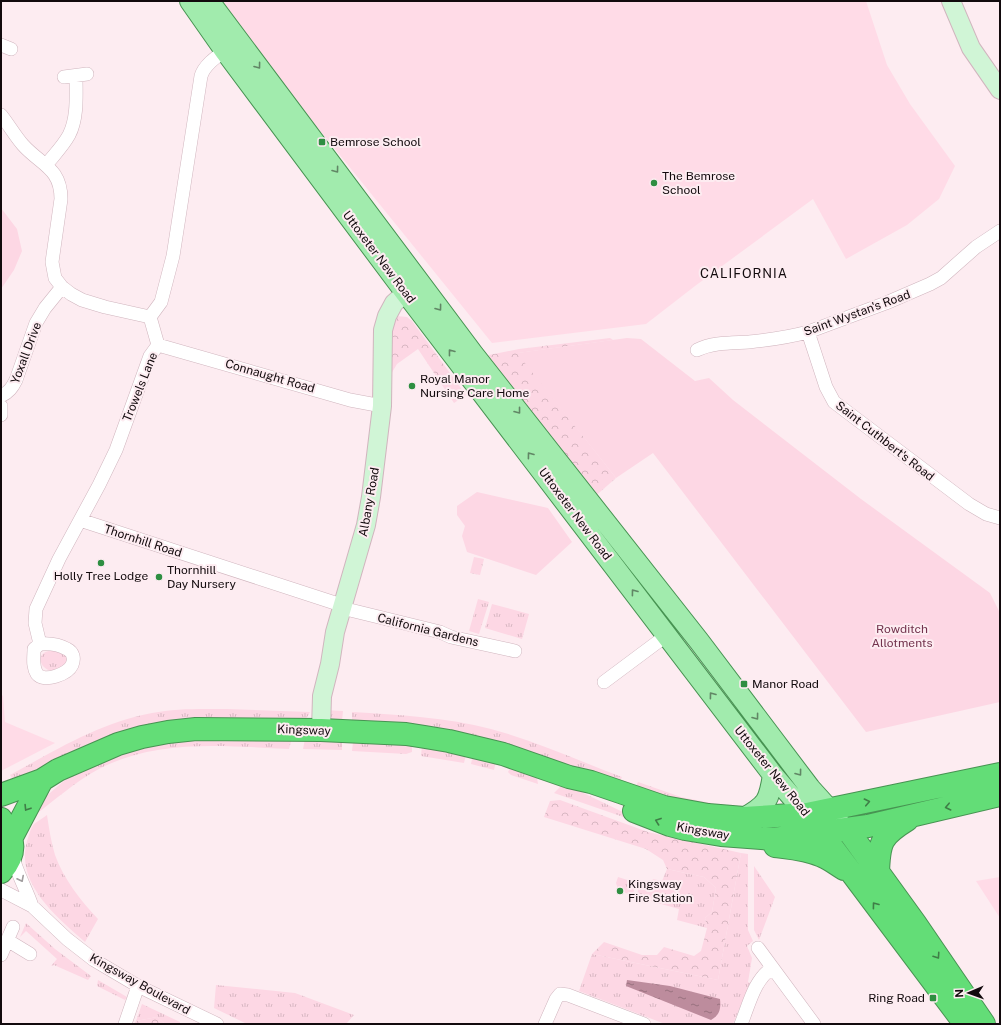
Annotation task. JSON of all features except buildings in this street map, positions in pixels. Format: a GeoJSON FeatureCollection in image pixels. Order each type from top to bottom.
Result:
{"type":"FeatureCollection","features":[{"type":"Feature","properties":{"kind":"highway","name":"Kingsway"},"geometry":{"type":"LineString","coordinates":[[1,795],[42,780],[58,770],[100,751],[142,737],[196,729],[321,730],[406,734],[449,741],[503,754],[569,777],[591,782],[664,807],[708,815],[744,818],[807,814],[829,810]]}},
{"type":"Feature","properties":{"kind":"highway"},"geometry":{"type":"LineString","coordinates":[[821,832],[829,810],[1000,774]]}},
{"type":"Feature","properties":{"kind":"highway","name":"Kingsway"},"geometry":{"type":"LineString","coordinates":[[569,777],[586,788],[647,817],[685,829],[721,836],[774,838],[847,829]]}},
{"type":"Feature","properties":{"kind":"highway"},"geometry":{"type":"LineString","coordinates":[[1,872],[6,864],[8,836],[42,780]]}},
{"type":"Feature","properties":{"kind":"highway"},"geometry":{"type":"LineString","coordinates":[[847,829],[868,826],[1000,795]]}},
{"type":"Feature","properties":{"kind":"highway"},"geometry":{"type":"LineString","coordinates":[[878,873],[880,848],[884,838],[892,830],[915,815]]}},
{"type":"Feature","properties":{"kind":"highway","name":"Uttoxeter New Road"},"geometry":{"type":"LineString","coordinates":[[847,829],[915,923],[984,1024]]}},
{"type":"Feature","properties":{"kind":"highway","name":"Uttoxeter New Road"},"geometry":{"type":"LineString","coordinates":[[821,832],[965,1024]]}},
{"type":"Feature","properties":{"kind":"highway"},"geometry":{"type":"LineString","coordinates":[[721,836],[764,845],[804,850],[822,856],[853,875]]}},
{"type":"Feature","properties":{"kind":"main road","name":"Uttoxeter New Road"},"geometry":{"type":"LineString","coordinates":[[190,1],[232,46],[412,287],[667,635],[774,775],[821,832]]}},
{"type":"Feature","properties":{"kind":"main road","name":"Uttoxeter New Road"},"geometry":{"type":"LineString","coordinates":[[209,1],[232,46]]}},
{"type":"Feature","properties":{"kind":"main road","name":"Uttoxeter New Road"},"geometry":{"type":"LineString","coordinates":[[412,287],[474,355],[694,635],[810,788],[847,829]]}},
{"type":"Feature","properties":{"kind":"main road"},"geometry":{"type":"LineString","coordinates":[[744,818],[758,810],[766,801],[770,793],[774,775]]}},
{"type":"Feature","properties":{"kind":"street"},"geometry":{"type":"LineString","coordinates":[[952,1],[971,48],[1000,90]]}},
{"type":"Feature","properties":{"kind":"street"},"geometry":{"type":"LineString","coordinates":[[1,115],[23,145],[56,176],[61,199],[52,262],[56,278],[62,287],[82,300],[150,318],[161,302],[173,256],[202,71],[207,65],[232,46]]}},
{"type":"Feature","properties":{"kind":"street"},"geometry":{"type":"LineString","coordinates":[[46,165],[71,131],[75,108],[76,76]]}},
{"type":"Feature","properties":{"kind":"street","name":"Saint Wystan's Road"},"geometry":{"type":"LineString","coordinates":[[697,350],[710,345],[764,340],[808,332],[886,303],[930,284],[949,271],[976,247],[1000,232]]}},
{"type":"Feature","properties":{"kind":"street","name":"Yoxall Drive"},"geometry":{"type":"LineString","coordinates":[[1,396],[12,388],[36,323],[45,308],[62,287]]}},
{"type":"Feature","properties":{"kind":"street","name":"Albany Road"},"geometry":{"type":"LineString","coordinates":[[321,730],[322,696],[330,664],[335,632],[366,525],[374,475],[382,406],[383,330],[387,316],[394,303],[412,287]]}},
{"type":"Feature","properties":{"kind":"street","name":"Trowels Lane"},"geometry":{"type":"LineString","coordinates":[[40,644],[35,623],[36,609],[59,559],[116,450],[150,356],[158,345],[150,318]]}},
{"type":"Feature","properties":{"kind":"street","name":"Saint Cuthbert's Road"},"geometry":{"type":"LineString","coordinates":[[808,332],[826,387],[834,402],[969,504],[986,514],[1000,518]]}},
{"type":"Feature","properties":{"kind":"street","name":"Connaught Road"},"geometry":{"type":"LineString","coordinates":[[158,345],[350,400],[382,406]]}},
{"type":"Feature","properties":{"kind":"street"},"geometry":{"type":"LineString","coordinates":[[1,406],[1,415]]}},
{"type":"Feature","properties":{"kind":"street","name":"Thornhill Road"},"geometry":{"type":"LineString","coordinates":[[80,520],[342,605]]}},
{"type":"Feature","properties":{"kind":"street","name":"California Gardens"},"geometry":{"type":"LineString","coordinates":[[342,605],[350,610],[440,632],[451,637],[515,651]]}},
{"type":"Feature","properties":{"kind":"street"},"geometry":{"type":"LineString","coordinates":[[604,682],[667,635]]}},
{"type":"Feature","properties":{"kind":"street"},"geometry":{"type":"LineString","coordinates":[[8,836],[15,866],[24,883],[32,906]]}},
{"type":"Feature","properties":{"kind":"street"},"geometry":{"type":"LineString","coordinates":[[1,890],[32,906]]}},
{"type":"Feature","properties":{"kind":"street","name":"Kingsway Boulevard"},"geometry":{"type":"LineString","coordinates":[[32,906],[67,939],[94,960],[138,986],[217,1024]]}},
{"type":"Feature","properties":{"kind":"street"},"geometry":{"type":"LineString","coordinates":[[1,955],[13,927]]}},
{"type":"Feature","properties":{"kind":"street"},"geometry":{"type":"LineString","coordinates":[[7,940],[30,954]]}},
{"type":"Feature","properties":{"kind":"street"},"geometry":{"type":"LineString","coordinates":[[758,948],[809,1022]]}},
{"type":"Feature","properties":{"kind":"street"},"geometry":{"type":"LineString","coordinates":[[741,1024],[758,982],[765,973],[772,968]]}},
{"type":"Feature","properties":{"kind":"street"},"geometry":{"type":"LineString","coordinates":[[125,1024],[138,986]]}},
{"type":"Feature","properties":{"kind":"street"},"geometry":{"type":"LineString","coordinates":[[545,1024],[556,999],[560,994],[568,995],[643,1024]]}},
{"type":"Feature","properties":{"kind":"street"},"geometry":{"type":"LineString","coordinates":[[187,1010],[187,1024]]}},
{"type":"Feature","properties":{"kind":"shaded area","name":"The Bemrose School"},"geometry":{"type":"Polygon","coordinates":[[[221,1],[866,1],[887,65],[910,104],[955,166],[939,199],[907,225],[846,259],[813,199],[646,324],[492,343],[313,122],[221,1]]]}},
{"type":"Feature","properties":{"kind":"shaded area"},"geometry":{"type":"Polygon","coordinates":[[[1,694],[3,696],[5,722],[55,743],[1,771],[1,694]]]}},
{"type":"Feature","properties":{"kind":"shaded area"},"geometry":{"type":"Polygon","coordinates":[[[1000,877],[1000,918],[976,881],[1000,877]]]}},
{"type":"Feature","properties":{"kind":"green space"},"geometry":{"type":"Polygon","coordinates":[[[1,208],[17,229],[22,251],[14,270],[1,289],[1,208]]]}},
{"type":"Feature","properties":{"kind":"green space"},"geometry":{"type":"Polygon","coordinates":[[[396,316],[407,317],[412,321],[466,395],[454,403],[418,349],[397,364],[391,374],[393,327],[396,316]]]}},
{"type":"Feature","properties":{"kind":"green space"},"geometry":{"type":"Polygon","coordinates":[[[610,338],[613,340],[518,353],[616,478],[592,499],[484,356],[519,349],[610,338]]]}},
{"type":"Feature","properties":{"kind":"green space","name":"Rowditch Allotments"},"geometry":{"type":"Polygon","coordinates":[[[627,338],[641,339],[695,381],[709,378],[733,400],[861,499],[990,593],[1000,613],[1000,702],[866,732],[653,453],[616,478],[517,353],[627,338]]]}},
{"type":"Feature","properties":{"kind":"green space"},"geometry":{"type":"Polygon","coordinates":[[[477,492],[548,508],[572,542],[536,575],[467,552],[462,536],[465,526],[457,515],[457,506],[477,492]]]}},
{"type":"Feature","properties":{"kind":"green space"},"geometry":{"type":"Polygon","coordinates":[[[474,557],[484,559],[480,575],[470,573],[474,557]]]}},
{"type":"Feature","properties":{"kind":"green space"},"geometry":{"type":"Polygon","coordinates":[[[478,599],[489,602],[479,634],[469,631],[478,599]]]}},
{"type":"Feature","properties":{"kind":"green space"},"geometry":{"type":"Polygon","coordinates":[[[492,604],[529,614],[522,639],[485,628],[492,604]]]}},
{"type":"Feature","properties":{"kind":"green space"},"geometry":{"type":"Polygon","coordinates":[[[54,650],[66,654],[68,659],[61,667],[54,671],[48,670],[43,666],[41,656],[45,652],[54,650]]]}},
{"type":"Feature","properties":{"kind":"green space"},"geometry":{"type":"Polygon","coordinates":[[[227,709],[310,712],[304,721],[241,719],[15,783],[10,775],[78,738],[114,723],[170,710],[227,709]]]}},
{"type":"Feature","properties":{"kind":"green space"},"geometry":{"type":"Polygon","coordinates":[[[324,710],[343,711],[342,721],[331,722],[324,710]]]}},
{"type":"Feature","properties":{"kind":"green space"},"geometry":{"type":"Polygon","coordinates":[[[352,712],[440,719],[491,729],[541,745],[622,777],[620,781],[352,723],[352,712]]]}},
{"type":"Feature","properties":{"kind":"green space"},"geometry":{"type":"Polygon","coordinates":[[[292,738],[289,749],[191,746],[143,753],[120,760],[97,770],[35,815],[44,798],[65,780],[106,755],[156,739],[292,738]]]}},
{"type":"Feature","properties":{"kind":"green space"},"geometry":{"type":"Polygon","coordinates":[[[305,739],[342,739],[342,750],[303,749],[305,739]]]}},
{"type":"Feature","properties":{"kind":"green space"},"geometry":{"type":"Polygon","coordinates":[[[353,742],[412,745],[412,752],[406,754],[352,751],[353,742]]]}},
{"type":"Feature","properties":{"kind":"green space"},"geometry":{"type":"Polygon","coordinates":[[[422,745],[466,754],[464,763],[421,756],[422,745]]]}},
{"type":"Feature","properties":{"kind":"green space"},"geometry":{"type":"Polygon","coordinates":[[[473,754],[496,761],[494,770],[471,764],[473,754]]]}},
{"type":"Feature","properties":{"kind":"green space"},"geometry":{"type":"Polygon","coordinates":[[[511,766],[534,775],[537,778],[538,784],[511,775],[508,772],[511,766]]]}},
{"type":"Feature","properties":{"kind":"green space"},"geometry":{"type":"Polygon","coordinates":[[[638,782],[681,797],[711,803],[711,806],[667,801],[636,786],[638,782]]]}},
{"type":"Feature","properties":{"kind":"green space"},"geometry":{"type":"Polygon","coordinates":[[[560,787],[571,787],[658,829],[554,793],[560,787]]]}},
{"type":"Feature","properties":{"kind":"green space"},"geometry":{"type":"Polygon","coordinates":[[[560,800],[648,832],[741,853],[718,980],[592,954],[604,942],[642,955],[657,955],[664,947],[694,956],[701,951],[707,928],[705,918],[712,912],[716,888],[704,877],[667,869],[663,860],[646,849],[544,817],[550,801],[560,800]]]}},
{"type":"Feature","properties":{"kind":"green space"},"geometry":{"type":"Polygon","coordinates":[[[47,815],[52,845],[58,864],[73,889],[98,919],[85,942],[62,922],[41,898],[27,871],[25,857],[30,832],[34,824],[47,815]]]}},
{"type":"Feature","properties":{"kind":"green space"},"geometry":{"type":"Polygon","coordinates":[[[741,853],[748,854],[748,930],[753,941],[747,946],[752,958],[748,982],[750,983],[733,1024],[665,1024],[579,991],[592,954],[718,980],[741,853]]]}},
{"type":"Feature","properties":{"kind":"green space"},"geometry":{"type":"Polygon","coordinates":[[[754,866],[775,897],[759,940],[754,930],[754,866]]]}},
{"type":"Feature","properties":{"kind":"green space"},"geometry":{"type":"Polygon","coordinates":[[[667,869],[704,877],[716,888],[712,912],[705,918],[707,928],[677,920],[679,909],[636,897],[640,884],[650,887],[653,879],[662,881],[667,869]]]}},
{"type":"Feature","properties":{"kind":"green space"},"geometry":{"type":"Polygon","coordinates":[[[618,877],[637,883],[632,896],[618,889],[616,883],[618,877]]]}},
{"type":"Feature","properties":{"kind":"green space"},"geometry":{"type":"Polygon","coordinates":[[[26,923],[55,949],[91,976],[88,980],[54,965],[51,966],[57,959],[26,931],[20,937],[26,923]]]}},
{"type":"Feature","properties":{"kind":"green space"},"geometry":{"type":"Polygon","coordinates":[[[98,980],[127,997],[125,1000],[97,986],[98,980]]]}},
{"type":"Feature","properties":{"kind":"green space"},"geometry":{"type":"Polygon","coordinates":[[[216,985],[295,993],[354,1015],[346,1024],[247,1024],[214,1008],[216,985]]]}},
{"type":"Feature","properties":{"kind":"green space"},"geometry":{"type":"Polygon","coordinates":[[[142,1004],[180,1022],[180,1024],[165,1024],[157,1017],[136,1021],[142,1004]]]}},
{"type":"Feature","properties":{"kind":"green space"},"geometry":{"type":"Polygon","coordinates":[[[157,1017],[165,1024],[134,1024],[136,1021],[157,1017]]]}},
{"type":"Feature","properties":{"kind":"water"},"geometry":{"type":"Polygon","coordinates":[[[627,980],[670,986],[720,999],[719,1011],[711,1020],[626,986],[627,980]]]}},
{"type":"Feature","properties":{"kind":"place","name":"Bemrose School"},"geometry":{"type":"Point","coordinates":[322,142]}},
{"type":"Feature","properties":{"kind":"place","name":"The Bemrose School"},"geometry":{"type":"Point","coordinates":[654,183]}},
{"type":"Feature","properties":{"kind":"place","name":"Royal Manor Nursing Care Home"},"geometry":{"type":"Point","coordinates":[412,386]}},
{"type":"Feature","properties":{"kind":"place","name":"Holly Tree Lodge"},"geometry":{"type":"Point","coordinates":[101,563]}},
{"type":"Feature","properties":{"kind":"place","name":"Thornhill Day Nursery"},"geometry":{"type":"Point","coordinates":[159,577]}},
{"type":"Feature","properties":{"kind":"place","name":"Manor Road"},"geometry":{"type":"Point","coordinates":[744,684]}},
{"type":"Feature","properties":{"kind":"place","name":"Kingsway Fire Station"},"geometry":{"type":"Point","coordinates":[620,891]}},
{"type":"Feature","properties":{"kind":"place","name":"Ring Road"},"geometry":{"type":"Point","coordinates":[933,998]}},
{"type":"Feature","properties":{"kind":"district","name":"CALIFORNIA"},"geometry":{"type":"Point","coordinates":[744,273]}}]}
